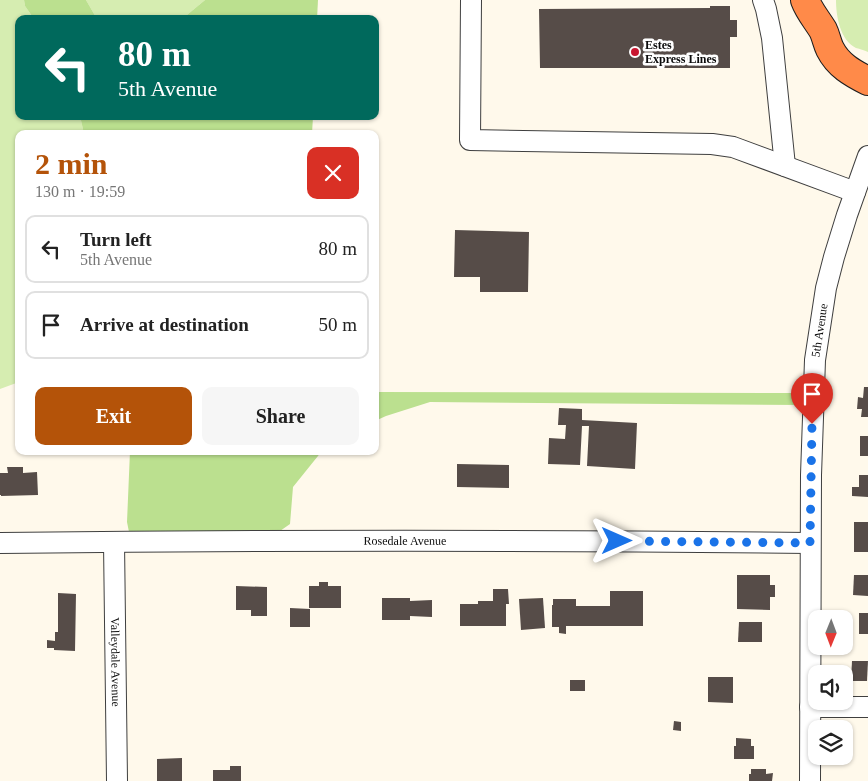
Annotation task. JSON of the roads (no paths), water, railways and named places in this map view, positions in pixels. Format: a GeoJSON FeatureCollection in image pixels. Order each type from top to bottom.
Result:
{"type":"FeatureCollection","features":[{"type":"Feature","properties":{"kind":"highway"},"geometry":{"type":"LineString","coordinates":[[805,0],[824,33],[830,49],[840,63],[854,74],[868,81]]}},
{"type":"Feature","properties":{"kind":"highway"},"geometry":{"type":"LineString","coordinates":[[824,0],[824,33]]}},
{"type":"Feature","properties":{"kind":"street"},"geometry":{"type":"LineString","coordinates":[[471,0],[470,140],[712,144],[733,147],[785,166],[861,184]]}},
{"type":"Feature","properties":{"kind":"street"},"geometry":{"type":"LineString","coordinates":[[763,0],[772,38],[785,166]]}},
{"type":"Feature","properties":{"kind":"street","name":"5th Avenue"},"geometry":{"type":"LineString","coordinates":[[810,665],[811,475],[815,360],[826,288],[840,235],[861,184],[868,156]]}},
{"type":"Feature","properties":{"kind":"street","name":"Rosedale Avenue"},"geometry":{"type":"LineString","coordinates":[[0,543],[474,540],[810,543]]}},
{"type":"Feature","properties":{"kind":"street","name":"Valleydale Avenue"},"geometry":{"type":"LineString","coordinates":[[114,542],[117,781]]}},
{"type":"Feature","properties":{"kind":"street"},"geometry":{"type":"LineString","coordinates":[[853,707],[868,707]]}},
{"type":"Feature","properties":{"kind":"street","name":"5th Avenue"},"geometry":{"type":"LineString","coordinates":[[810,710],[810,781]]}},
{"type":"Feature","properties":{"kind":"place","name":"Estes Express Lines"},"geometry":{"type":"Point","coordinates":[635,52]}}]}
